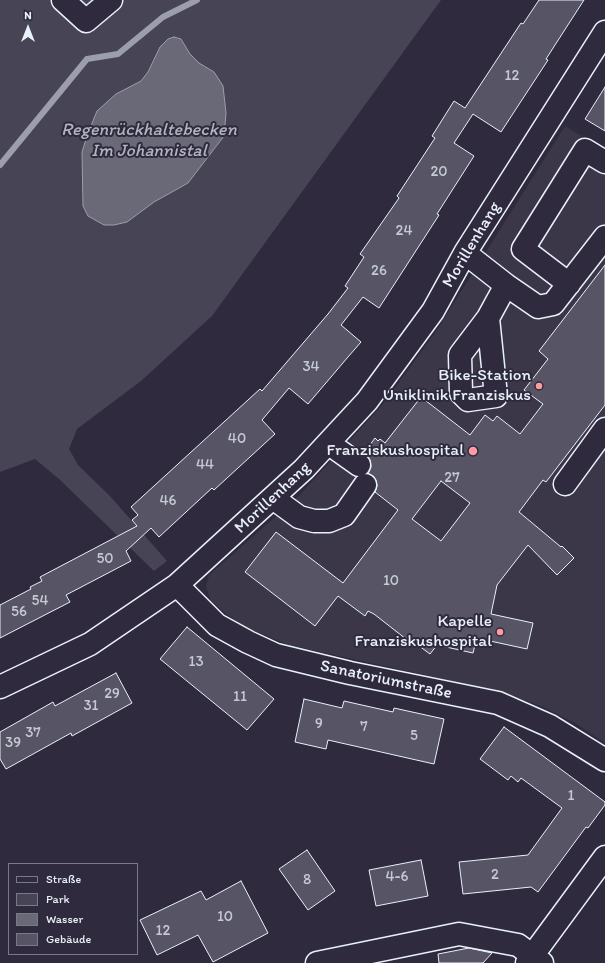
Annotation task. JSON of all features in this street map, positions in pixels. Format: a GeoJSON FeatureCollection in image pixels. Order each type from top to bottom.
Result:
{"type":"FeatureCollection","features":[{"type":"Feature","properties":{"kind":"street"},"geometry":{"type":"LineString","coordinates":[[63,0],[86,21],[111,0]]}},
{"type":"Feature","properties":{"kind":"street","name":"Morillenhang"},"geometry":{"type":"LineString","coordinates":[[0,687],[90,644],[177,585],[304,469],[367,401],[433,311],[465,253],[602,44]]}},
{"type":"Feature","properties":{"kind":"street"},"geometry":{"type":"LineString","coordinates":[[569,284],[523,249],[585,150],[605,162]]}},
{"type":"Feature","properties":{"kind":"street"},"geometry":{"type":"LineString","coordinates":[[465,253],[506,285],[538,307],[553,304],[605,237]]}},
{"type":"Feature","properties":{"kind":"street"},"geometry":{"type":"LineString","coordinates":[[488,318],[506,285]]}},
{"type":"Feature","properties":{"kind":"street"},"geometry":{"type":"LineString","coordinates":[[565,484],[605,429]]}},
{"type":"Feature","properties":{"kind":"street"},"geometry":{"type":"LineString","coordinates":[[273,498],[299,517],[314,521],[329,521],[344,515],[362,475],[328,443]]}},
{"type":"Feature","properties":{"kind":"street","name":"Sanatoriumstraße"},"geometry":{"type":"LineString","coordinates":[[177,585],[217,625],[276,655],[350,673],[498,703],[550,726],[605,760]]}},
{"type":"Feature","properties":{"kind":"street"},"geometry":{"type":"LineString","coordinates":[[317,963],[459,934],[518,945],[534,960],[605,857]]}},
{"type":"Feature","properties":{"kind":"shaded area","name":"Franziskushospital"},"geometry":{"type":"Polygon","coordinates":[[[565,126],[605,150],[605,743],[575,723],[543,707],[513,696],[471,685],[289,645],[240,625],[211,601],[206,587],[209,575],[297,498],[383,404],[435,333],[565,126]]]}},
{"type":"Feature","properties":{"kind":"green space"},"geometry":{"type":"Polygon","coordinates":[[[0,0],[441,0],[212,316],[141,381],[77,429],[69,449],[78,465],[110,496],[167,561],[154,571],[59,479],[35,459],[0,472],[0,0]]]}},
{"type":"Feature","properties":{"kind":"water","name":"Regenrückhaltebecken Im Johannistal"},"geometry":{"type":"Polygon","coordinates":[[[174,37],[181,39],[190,54],[199,63],[214,72],[223,86],[226,113],[224,136],[188,183],[154,202],[127,222],[114,225],[104,225],[88,216],[83,206],[82,152],[88,133],[97,111],[116,94],[141,81],[148,72],[160,47],[168,39],[174,37]]]}},
{"type":"Feature","properties":{"kind":"building"},"geometry":{"type":"Polygon","coordinates":[[[539,0],[584,0],[546,59],[548,60],[501,132],[473,114],[454,143],[474,156],[437,214],[439,215],[379,308],[363,297],[341,325],[361,342],[308,404],[289,388],[262,420],[275,434],[214,490],[212,488],[159,537],[151,528],[126,551],[131,561],[66,595],[70,602],[0,638],[0,605],[31,589],[30,587],[42,581],[40,577],[137,526],[132,520],[138,515],[131,507],[260,389],[262,391],[328,314],[348,288],[345,286],[364,257],[360,254],[399,198],[397,196],[435,138],[432,136],[454,101],[465,108],[521,23],[523,24],[539,0]]]}},
{"type":"Feature","properties":{"kind":"building"},"geometry":{"type":"Polygon","coordinates":[[[605,87],[605,131],[585,119],[605,87]]]}},
{"type":"Feature","properties":{"kind":"building"},"geometry":{"type":"Polygon","coordinates":[[[605,265],[605,405],[546,482],[543,480],[519,512],[561,547],[562,546],[574,558],[557,575],[528,545],[497,585],[491,614],[533,623],[527,649],[481,639],[479,646],[475,645],[473,653],[437,645],[430,654],[407,637],[406,639],[374,614],[368,611],[365,616],[338,596],[315,626],[245,572],[276,532],[343,583],[398,510],[375,492],[377,486],[376,480],[368,473],[371,467],[370,460],[364,453],[375,438],[378,441],[380,439],[385,443],[421,397],[470,435],[485,415],[493,421],[497,416],[520,434],[543,404],[524,390],[548,359],[539,351],[605,265]],[[441,481],[412,519],[441,541],[470,503],[441,481]]]}},
{"type":"Feature","properties":{"kind":"building"},"geometry":{"type":"Polygon","coordinates":[[[187,627],[274,699],[247,730],[160,659],[187,627]]]}},
{"type":"Feature","properties":{"kind":"building"},"geometry":{"type":"Polygon","coordinates":[[[116,673],[132,703],[72,736],[71,733],[6,769],[0,759],[0,732],[53,702],[55,706],[116,673]]]}},
{"type":"Feature","properties":{"kind":"building"},"geometry":{"type":"Polygon","coordinates":[[[304,699],[342,708],[344,701],[393,712],[394,708],[444,719],[434,764],[328,740],[326,749],[295,742],[304,699]]]}},
{"type":"Feature","properties":{"kind":"building"},"geometry":{"type":"Polygon","coordinates":[[[504,727],[605,802],[605,805],[588,828],[586,827],[538,892],[531,887],[463,894],[459,862],[528,855],[562,808],[521,778],[518,782],[511,776],[508,780],[480,759],[504,727]]]}},
{"type":"Feature","properties":{"kind":"building"},"geometry":{"type":"Polygon","coordinates":[[[307,850],[335,891],[308,910],[279,869],[307,850]]]}},
{"type":"Feature","properties":{"kind":"building"},"geometry":{"type":"Polygon","coordinates":[[[421,860],[428,896],[376,906],[369,870],[421,860]]]}},
{"type":"Feature","properties":{"kind":"building"},"geometry":{"type":"Polygon","coordinates":[[[241,881],[268,933],[213,962],[198,935],[157,955],[140,920],[201,891],[206,900],[241,881]]]}},
{"type":"Feature","properties":{"kind":"building"},"geometry":{"type":"Polygon","coordinates":[[[469,948],[492,953],[483,963],[439,963],[438,954],[469,948]]]}},
{"type":"Feature","properties":{"kind":"waterway"},"geometry":{"type":"LineString","coordinates":[[0,165],[87,59],[118,54],[163,17],[197,0]]}},
{"type":"Feature","properties":{"kind":"place","name":"Bike-Station Uniklinik Franziskus"},"geometry":{"type":"Point","coordinates":[539,386]}},
{"type":"Feature","properties":{"kind":"place","name":"Franziskushospital"},"geometry":{"type":"Point","coordinates":[473,451]}},
{"type":"Feature","properties":{"kind":"place","name":"Kapelle Franziskushospital"},"geometry":{"type":"Point","coordinates":[500,632]}}]}
